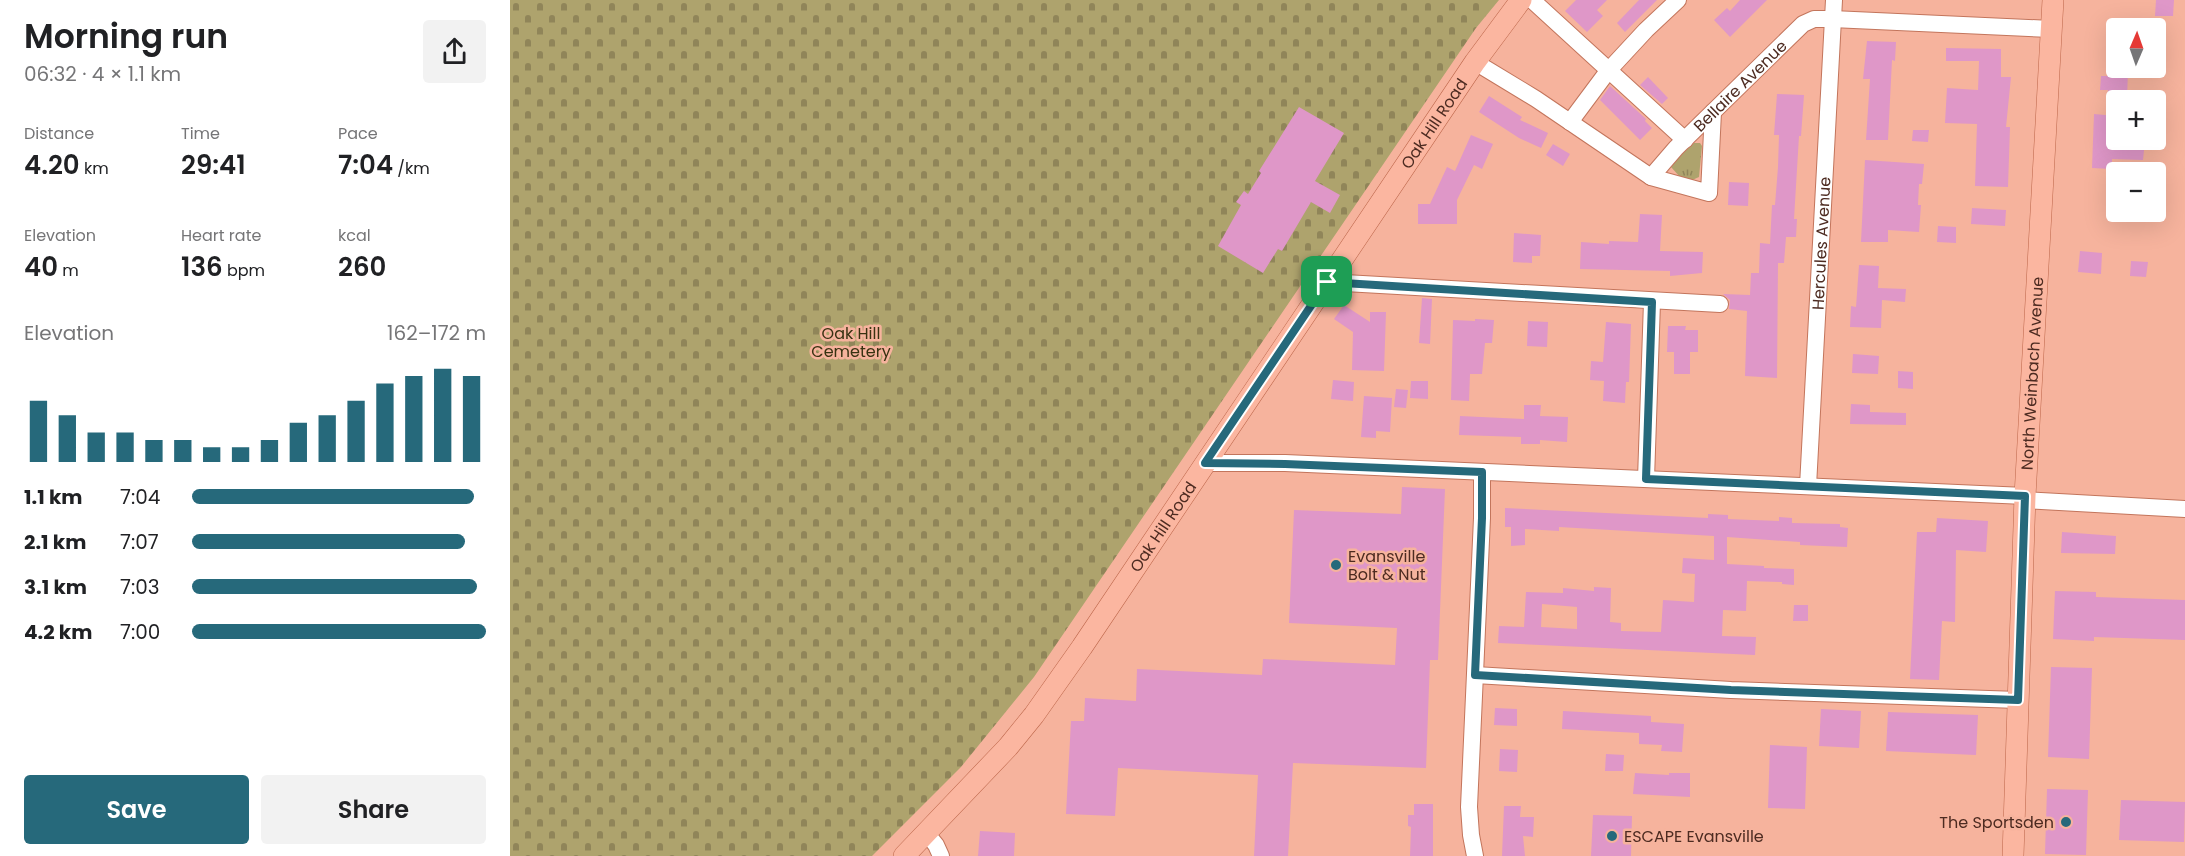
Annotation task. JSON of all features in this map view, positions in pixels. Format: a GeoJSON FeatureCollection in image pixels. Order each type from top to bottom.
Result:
{"type":"FeatureCollection","features":[{"type":"Feature","properties":{"kind":"main road","name":"Oak Hill Road"},"geometry":{"type":"LineString","coordinates":[[904,856],[989,769],[1034,715],[1474,62],[1521,0]]}},
{"type":"Feature","properties":{"kind":"main road","name":"North Weinbach Avenue"},"geometry":{"type":"LineString","coordinates":[[2013,856],[2025,498],[2053,0]]}},
{"type":"Feature","properties":{"kind":"street"},"geometry":{"type":"LineString","coordinates":[[1532,0],[1684,140]]}},
{"type":"Feature","properties":{"kind":"street"},"geometry":{"type":"LineString","coordinates":[[1570,122],[1608,70],[1678,0]]}},
{"type":"Feature","properties":{"kind":"street","name":"Hercules Avenue"},"geometry":{"type":"LineString","coordinates":[[1808,486],[1834,0]]}},
{"type":"Feature","properties":{"kind":"street","name":"Bellaire Avenue"},"geometry":{"type":"LineString","coordinates":[[1651,177],[1684,140],[1803,24],[1814,19],[2051,29]]}},
{"type":"Feature","properties":{"kind":"street"},"geometry":{"type":"LineString","coordinates":[[1474,62],[1570,122],[1651,177],[1709,193],[1713,112]]}},
{"type":"Feature","properties":{"kind":"street"},"geometry":{"type":"LineString","coordinates":[[1327,282],[1652,302],[1720,304]]}},
{"type":"Feature","properties":{"kind":"street"},"geometry":{"type":"LineString","coordinates":[[1646,479],[1652,302]]}},
{"type":"Feature","properties":{"kind":"street"},"geometry":{"type":"LineString","coordinates":[[1205,463],[1285,464],[1808,486],[2185,509]]}},
{"type":"Feature","properties":{"kind":"street"},"geometry":{"type":"LineString","coordinates":[[1475,856],[1470,835],[1469,807],[1482,472]]}},
{"type":"Feature","properties":{"kind":"street"},"geometry":{"type":"LineString","coordinates":[[1475,675],[1731,690],[2018,700]]}},
{"type":"Feature","properties":{"kind":"street"},"geometry":{"type":"LineString","coordinates":[[927,834],[941,856]]}},
{"type":"Feature","properties":{"kind":"green space","name":"Oak Hill Cemetery"},"geometry":{"type":"Polygon","coordinates":[[[510,0],[1499,0],[1476,28],[1034,677],[961,767],[872,856],[510,856],[510,0]]]}},
{"type":"Feature","properties":{"kind":"green space"},"geometry":{"type":"Polygon","coordinates":[[[1694,143],[1700,143],[1702,146],[1699,177],[1690,181],[1680,177],[1671,167],[1672,163],[1694,143]]]}},
{"type":"Feature","properties":{"kind":"building"},"geometry":{"type":"Polygon","coordinates":[[[1576,0],[1607,0],[1597,10],[1603,16],[1587,32],[1565,11],[1576,0]]]}},
{"type":"Feature","properties":{"kind":"building"},"geometry":{"type":"Polygon","coordinates":[[[1639,0],[1657,0],[1625,32],[1617,23],[1639,0]]]}},
{"type":"Feature","properties":{"kind":"building"},"geometry":{"type":"Polygon","coordinates":[[[1740,0],[1767,0],[1730,37],[1714,20],[1727,8],[1730,11],[1740,0]]]}},
{"type":"Feature","properties":{"kind":"building"},"geometry":{"type":"Polygon","coordinates":[[[2156,0],[2174,0],[2173,16],[2155,16],[2156,0]]]}},
{"type":"Feature","properties":{"kind":"building"},"geometry":{"type":"Polygon","coordinates":[[[1867,41],[1896,42],[1895,61],[1892,60],[1888,140],[1866,140],[1870,79],[1863,79],[1867,41]]]}},
{"type":"Feature","properties":{"kind":"building"},"geometry":{"type":"Polygon","coordinates":[[[1946,48],[2001,49],[2001,77],[2011,77],[2006,127],[2010,127],[2008,187],[1975,186],[1977,124],[1945,123],[1947,88],[1978,90],[1979,61],[1946,61],[1946,48]]]}},
{"type":"Feature","properties":{"kind":"building"},"geometry":{"type":"Polygon","coordinates":[[[2101,76],[2128,78],[2127,90],[2100,90],[2101,76]]]}},
{"type":"Feature","properties":{"kind":"building"},"geometry":{"type":"Polygon","coordinates":[[[1648,77],[1668,98],[1662,104],[1640,85],[1648,77]]]}},
{"type":"Feature","properties":{"kind":"building"},"geometry":{"type":"Polygon","coordinates":[[[1610,86],[1646,119],[1645,121],[1652,128],[1640,140],[1600,100],[1610,86]]]}},
{"type":"Feature","properties":{"kind":"building"},"geometry":{"type":"Polygon","coordinates":[[[1777,94],[1804,95],[1794,219],[1797,219],[1796,237],[1786,237],[1784,263],[1778,263],[1777,378],[1745,376],[1747,311],[1729,309],[1730,300],[1723,294],[1750,295],[1751,273],[1759,273],[1760,243],[1770,244],[1772,205],[1775,205],[1778,167],[1779,135],[1774,135],[1777,94]]]}},
{"type":"Feature","properties":{"kind":"building"},"geometry":{"type":"Polygon","coordinates":[[[1489,96],[1522,117],[1520,120],[1548,133],[1541,148],[1519,138],[1479,112],[1489,96]]]}},
{"type":"Feature","properties":{"kind":"building"},"geometry":{"type":"Polygon","coordinates":[[[1299,107],[1344,133],[1315,181],[1340,195],[1330,213],[1311,202],[1282,251],[1278,249],[1263,273],[1218,246],[1241,205],[1236,202],[1244,191],[1248,194],[1261,173],[1259,171],[1299,107]]]}},
{"type":"Feature","properties":{"kind":"building"},"geometry":{"type":"Polygon","coordinates":[[[2094,114],[2106,115],[2106,150],[2144,150],[2143,160],[2112,159],[2112,162],[2106,162],[2106,169],[2092,168],[2094,114]]]}},
{"type":"Feature","properties":{"kind":"building"},"geometry":{"type":"Polygon","coordinates":[[[1913,130],[1929,130],[1928,142],[1912,141],[1913,130]]]}},
{"type":"Feature","properties":{"kind":"building"},"geometry":{"type":"Polygon","coordinates":[[[1471,135],[1493,144],[1482,169],[1474,165],[1457,200],[1457,224],[1418,224],[1418,204],[1430,204],[1447,167],[1455,171],[1471,135]]]}},
{"type":"Feature","properties":{"kind":"building"},"geometry":{"type":"Polygon","coordinates":[[[1553,144],[1570,154],[1563,166],[1546,155],[1553,144]]]}},
{"type":"Feature","properties":{"kind":"building"},"geometry":{"type":"Polygon","coordinates":[[[1865,160],[1924,164],[1922,184],[1919,184],[1918,205],[1921,205],[1919,232],[1888,230],[1888,242],[1861,242],[1865,160]]]}},
{"type":"Feature","properties":{"kind":"building"},"geometry":{"type":"Polygon","coordinates":[[[1729,182],[1749,183],[1748,206],[1728,205],[1729,182]]]}},
{"type":"Feature","properties":{"kind":"building"},"geometry":{"type":"Polygon","coordinates":[[[1972,208],[2006,210],[2005,226],[1971,224],[1972,208]]]}},
{"type":"Feature","properties":{"kind":"building"},"geometry":{"type":"Polygon","coordinates":[[[1640,214],[1662,215],[1660,251],[1703,252],[1702,273],[1670,276],[1670,271],[1580,269],[1581,242],[1609,244],[1609,241],[1638,242],[1640,214]]]}},
{"type":"Feature","properties":{"kind":"building"},"geometry":{"type":"Polygon","coordinates":[[[1938,226],[1956,227],[1956,243],[1937,242],[1938,226]]]}},
{"type":"Feature","properties":{"kind":"building"},"geometry":{"type":"Polygon","coordinates":[[[1514,233],[1541,235],[1540,256],[1532,256],[1532,263],[1513,262],[1514,233]]]}},
{"type":"Feature","properties":{"kind":"building"},"geometry":{"type":"Polygon","coordinates":[[[2080,251],[2102,253],[2101,274],[2078,272],[2080,251]]]}},
{"type":"Feature","properties":{"kind":"building"},"geometry":{"type":"Polygon","coordinates":[[[2131,261],[2148,262],[2146,277],[2130,276],[2131,261]]]}},
{"type":"Feature","properties":{"kind":"building"},"geometry":{"type":"Polygon","coordinates":[[[1859,265],[1879,266],[1878,288],[1906,289],[1905,302],[1882,300],[1881,328],[1850,327],[1851,306],[1856,307],[1859,265]]]}},
{"type":"Feature","properties":{"kind":"building"},"geometry":{"type":"Polygon","coordinates":[[[1422,298],[1432,299],[1430,344],[1419,343],[1422,298]]]}},
{"type":"Feature","properties":{"kind":"building"},"geometry":{"type":"Polygon","coordinates":[[[1344,305],[1370,322],[1370,312],[1386,312],[1384,371],[1352,370],[1353,332],[1334,319],[1344,305]]]}},
{"type":"Feature","properties":{"kind":"building"},"geometry":{"type":"Polygon","coordinates":[[[1475,319],[1494,320],[1492,343],[1485,343],[1482,374],[1470,374],[1469,401],[1451,400],[1453,320],[1475,321],[1475,319]]]}},
{"type":"Feature","properties":{"kind":"building"},"geometry":{"type":"Polygon","coordinates":[[[1528,321],[1548,322],[1547,347],[1527,346],[1528,321]]]}},
{"type":"Feature","properties":{"kind":"building"},"geometry":{"type":"Polygon","coordinates":[[[1606,322],[1631,324],[1629,382],[1626,382],[1625,403],[1603,401],[1604,381],[1590,380],[1591,361],[1603,362],[1606,322]]]}},
{"type":"Feature","properties":{"kind":"building"},"geometry":{"type":"Polygon","coordinates":[[[1668,326],[1686,326],[1685,330],[1698,330],[1698,352],[1690,352],[1690,374],[1674,374],[1674,352],[1667,352],[1668,326]]]}},
{"type":"Feature","properties":{"kind":"building"},"geometry":{"type":"Polygon","coordinates":[[[1853,354],[1879,356],[1878,374],[1852,373],[1853,354]]]}},
{"type":"Feature","properties":{"kind":"building"},"geometry":{"type":"Polygon","coordinates":[[[1898,371],[1913,372],[1913,389],[1898,388],[1898,371]]]}},
{"type":"Feature","properties":{"kind":"building"},"geometry":{"type":"Polygon","coordinates":[[[1333,380],[1354,382],[1353,401],[1331,399],[1333,380]]]}},
{"type":"Feature","properties":{"kind":"building"},"geometry":{"type":"Polygon","coordinates":[[[1411,381],[1428,381],[1428,399],[1410,398],[1411,381]]]}},
{"type":"Feature","properties":{"kind":"building"},"geometry":{"type":"Polygon","coordinates":[[[1396,389],[1408,390],[1406,408],[1394,407],[1396,389]]]}},
{"type":"Feature","properties":{"kind":"building"},"geometry":{"type":"Polygon","coordinates":[[[1364,396],[1392,398],[1390,432],[1376,431],[1376,438],[1361,437],[1364,396]]]}},
{"type":"Feature","properties":{"kind":"building"},"geometry":{"type":"Polygon","coordinates":[[[1851,404],[1870,405],[1870,412],[1906,413],[1906,425],[1850,424],[1851,404]]]}},
{"type":"Feature","properties":{"kind":"building"},"geometry":{"type":"Polygon","coordinates":[[[1524,405],[1541,405],[1540,416],[1568,417],[1567,442],[1540,440],[1540,444],[1521,444],[1521,437],[1459,435],[1460,416],[1524,419],[1524,405]]]}},
{"type":"Feature","properties":{"kind":"building"},"geometry":{"type":"Polygon","coordinates":[[[1402,487],[1445,489],[1438,660],[1430,660],[1426,768],[1293,763],[1288,856],[1254,856],[1258,775],[1118,768],[1115,816],[1066,814],[1071,721],[1084,721],[1085,698],[1136,701],[1137,669],[1262,675],[1263,659],[1395,665],[1397,628],[1289,623],[1294,510],[1401,514],[1402,487]]]}},
{"type":"Feature","properties":{"kind":"building"},"geometry":{"type":"Polygon","coordinates":[[[1505,508],[1708,518],[1708,514],[1728,515],[1728,519],[1779,521],[1779,517],[1792,518],[1792,523],[1840,524],[1840,527],[1848,528],[1847,547],[1800,545],[1800,542],[1727,537],[1727,564],[1794,569],[1794,585],[1782,584],[1782,582],[1747,581],[1746,611],[1723,610],[1722,636],[1756,637],[1755,655],[1498,643],[1499,626],[1524,627],[1526,592],[1563,593],[1563,588],[1594,591],[1594,587],[1611,588],[1610,622],[1621,623],[1621,631],[1661,632],[1663,600],[1694,602],[1695,574],[1682,573],[1683,558],[1714,560],[1714,536],[1559,527],[1559,531],[1525,529],[1525,545],[1511,546],[1511,527],[1505,527],[1505,508]],[[1542,604],[1541,627],[1577,629],[1577,607],[1542,604]]]}},
{"type":"Feature","properties":{"kind":"building"},"geometry":{"type":"Polygon","coordinates":[[[1937,518],[1988,521],[1986,552],[1956,550],[1955,622],[1942,621],[1939,680],[1910,679],[1917,532],[1936,532],[1937,518]]]}},
{"type":"Feature","properties":{"kind":"building"},"geometry":{"type":"Polygon","coordinates":[[[2062,532],[2116,536],[2115,554],[2061,553],[2062,532]]]}},
{"type":"Feature","properties":{"kind":"building"},"geometry":{"type":"Polygon","coordinates":[[[2055,591],[2096,592],[2096,597],[2185,600],[2185,640],[2094,637],[2094,641],[2053,639],[2055,591]]]}},
{"type":"Feature","properties":{"kind":"building"},"geometry":{"type":"Polygon","coordinates":[[[1794,605],[1808,605],[1808,621],[1793,621],[1794,605]]]}},
{"type":"Feature","properties":{"kind":"building"},"geometry":{"type":"Polygon","coordinates":[[[2051,667],[2092,668],[2089,759],[2048,757],[2051,667]]]}},
{"type":"Feature","properties":{"kind":"building"},"geometry":{"type":"Polygon","coordinates":[[[1495,708],[1517,709],[1517,726],[1494,725],[1495,708]]]}},
{"type":"Feature","properties":{"kind":"building"},"geometry":{"type":"Polygon","coordinates":[[[1821,709],[1861,711],[1859,748],[1819,746],[1821,709]]]}},
{"type":"Feature","properties":{"kind":"building"},"geometry":{"type":"Polygon","coordinates":[[[1563,711],[1651,716],[1651,722],[1684,724],[1682,752],[1661,751],[1662,745],[1639,744],[1639,733],[1562,729],[1563,711]]]}},
{"type":"Feature","properties":{"kind":"building"},"geometry":{"type":"Polygon","coordinates":[[[1888,712],[1978,715],[1976,755],[1886,751],[1888,712]]]}},
{"type":"Feature","properties":{"kind":"building"},"geometry":{"type":"Polygon","coordinates":[[[1770,745],[1807,747],[1805,809],[1768,808],[1770,745]]]}},
{"type":"Feature","properties":{"kind":"building"},"geometry":{"type":"Polygon","coordinates":[[[1500,749],[1518,750],[1517,772],[1499,771],[1500,749]]]}},
{"type":"Feature","properties":{"kind":"building"},"geometry":{"type":"Polygon","coordinates":[[[1606,754],[1624,755],[1623,771],[1605,771],[1606,754]]]}},
{"type":"Feature","properties":{"kind":"building"},"geometry":{"type":"Polygon","coordinates":[[[1635,773],[1669,775],[1669,773],[1690,773],[1690,797],[1633,794],[1635,773]]]}},
{"type":"Feature","properties":{"kind":"building","name":"The Sportsden"},"geometry":{"type":"Polygon","coordinates":[[[2047,789],[2088,790],[2086,855],[2045,854],[2047,789]]]}},
{"type":"Feature","properties":{"kind":"building"},"geometry":{"type":"Polygon","coordinates":[[[2121,800],[2185,802],[2184,842],[2119,840],[2121,800]]]}},
{"type":"Feature","properties":{"kind":"building"},"geometry":{"type":"Polygon","coordinates":[[[1414,804],[1433,804],[1433,856],[1410,856],[1411,827],[1408,826],[1408,815],[1414,815],[1414,804]]]}},
{"type":"Feature","properties":{"kind":"building"},"geometry":{"type":"Polygon","coordinates":[[[1504,806],[1521,806],[1520,817],[1534,817],[1533,837],[1523,836],[1525,856],[1502,856],[1504,806]]]}},
{"type":"Feature","properties":{"kind":"building","name":"ESCAPE Evansville"},"geometry":{"type":"Polygon","coordinates":[[[1593,815],[1632,816],[1631,856],[1591,856],[1593,815]]]}},
{"type":"Feature","properties":{"kind":"building"},"geometry":{"type":"Polygon","coordinates":[[[980,831],[1015,833],[1014,856],[978,856],[980,831]]]}},
{"type":"Feature","properties":{"kind":"place","name":"Evansville Bolt & Nut"},"geometry":{"type":"Point","coordinates":[1336,565]}},
{"type":"Feature","properties":{"kind":"place","name":"The Sportsden"},"geometry":{"type":"Point","coordinates":[2066,822]}},
{"type":"Feature","properties":{"kind":"place","name":"ESCAPE Evansville"},"geometry":{"type":"Point","coordinates":[1612,836]}},
{"type":"Feature","properties":{"kind":"route"},"geometry":{"type":"LineString","coordinates":[[1327,282],[1652,302],[1646,479],[2025,496],[2018,700],[1731,690],[1475,675],[1482,472],[1233,462],[1205,463],[1327,282]]}}]}
